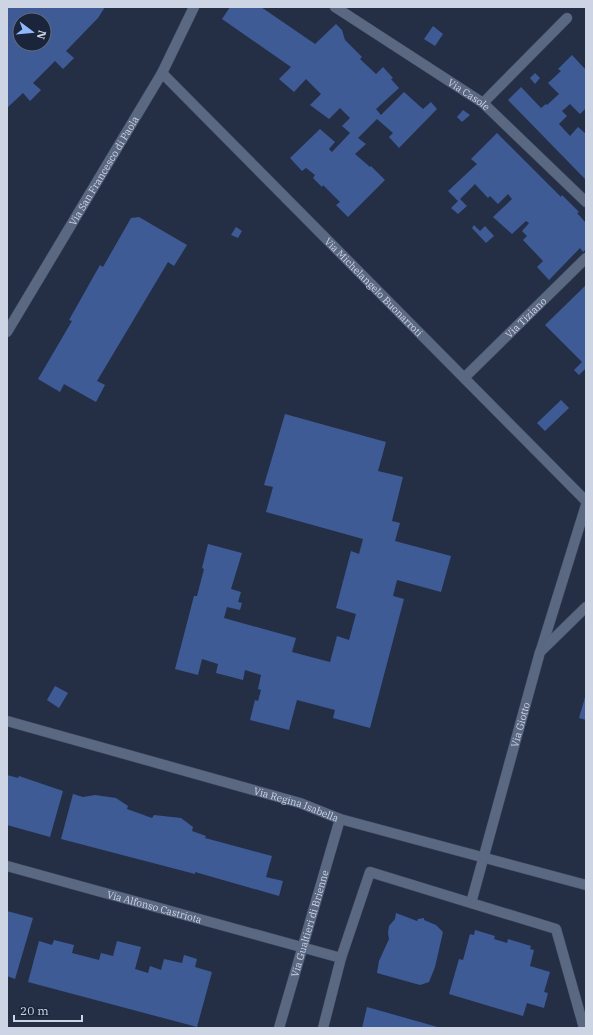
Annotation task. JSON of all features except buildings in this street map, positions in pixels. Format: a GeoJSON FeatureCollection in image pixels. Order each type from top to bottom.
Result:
{"type":"FeatureCollection","features":[{"type":"Feature","properties":{"kind":"street","name":"Via San Francesco di Paola"},"geometry":{"type":"LineString","coordinates":[[7,332],[162,72],[194,7]]}},
{"type":"Feature","properties":{"kind":"street","name":"Via Casole"},"geometry":{"type":"LineString","coordinates":[[335,7],[483,103],[586,202]]}},
{"type":"Feature","properties":{"kind":"street"},"geometry":{"type":"LineString","coordinates":[[483,103],[567,18]]}},
{"type":"Feature","properties":{"kind":"street","name":"Via Michelangelo Buonarroti"},"geometry":{"type":"LineString","coordinates":[[162,72],[586,501]]}},
{"type":"Feature","properties":{"kind":"street","name":"Via Tiziano"},"geometry":{"type":"LineString","coordinates":[[465,377],[586,258]]}},
{"type":"Feature","properties":{"kind":"street","name":"Via Giotto"},"geometry":{"type":"LineString","coordinates":[[471,903],[485,859],[540,652],[586,505]]}},
{"type":"Feature","properties":{"kind":"street"},"geometry":{"type":"LineString","coordinates":[[540,652],[586,607]]}},
{"type":"Feature","properties":{"kind":"street","name":"Via Regina Isabella"},"geometry":{"type":"LineString","coordinates":[[7,721],[300,803],[340,819],[586,885]]}},
{"type":"Feature","properties":{"kind":"street","name":"Via Gualtieri di Brienne"},"geometry":{"type":"LineString","coordinates":[[279,1028],[340,819]]}},
{"type":"Feature","properties":{"kind":"street","name":"Via Alfonso Castriota"},"geometry":{"type":"LineString","coordinates":[[7,866],[342,958]]}},
{"type":"Feature","properties":{"kind":"street"},"geometry":{"type":"LineString","coordinates":[[323,1028],[342,958],[370,872],[556,929],[584,1028]]}}]}
